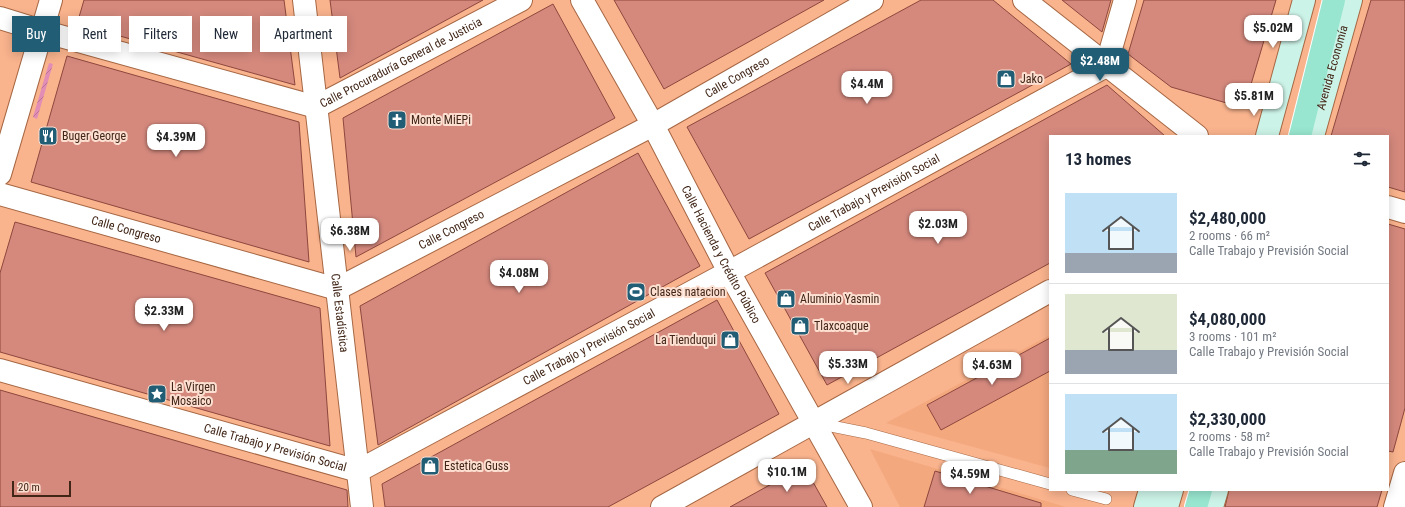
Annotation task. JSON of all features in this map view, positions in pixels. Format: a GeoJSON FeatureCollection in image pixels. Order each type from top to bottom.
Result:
{"type":"FeatureCollection","features":[{"type":"Feature","properties":{"kind":"main road"},"geometry":{"type":"LineString","coordinates":[[1267,135],[1304,0]]}},
{"type":"Feature","properties":{"kind":"main road"},"geometry":{"type":"LineString","coordinates":[[1300,135],[1334,0]]}},
{"type":"Feature","properties":{"kind":"main road","name":"Avenida Economía"},"geometry":{"type":"LineString","coordinates":[[1313,135],[1351,0]]}},
{"type":"Feature","properties":{"kind":"main road"},"geometry":{"type":"LineString","coordinates":[[1145,507],[1150,491]]}},
{"type":"Feature","properties":{"kind":"main road"},"geometry":{"type":"LineString","coordinates":[[1167,507],[1172,491]]}},
{"type":"Feature","properties":{"kind":"main road"},"geometry":{"type":"LineString","coordinates":[[1196,507],[1201,491]]}},
{"type":"Feature","properties":{"kind":"main road"},"geometry":{"type":"LineString","coordinates":[[1212,507],[1217,491]]}},
{"type":"Feature","properties":{"kind":"street"},"geometry":{"type":"LineString","coordinates":[[46,16],[51,0]]}},
{"type":"Feature","properties":{"kind":"street","name":"Calle Estadística"},"geometry":{"type":"LineString","coordinates":[[304,0],[362,507]]}},
{"type":"Feature","properties":{"kind":"street","name":"Calle Procuraduría General de Justicia"},"geometry":{"type":"LineString","coordinates":[[60,37],[316,107],[521,0]]}},
{"type":"Feature","properties":{"kind":"street","name":"Calle Hacienda y Crédito Público"},"geometry":{"type":"LineString","coordinates":[[582,0],[653,125],[729,272],[861,507]]}},
{"type":"Feature","properties":{"kind":"street","name":"Calle Congreso"},"geometry":{"type":"LineString","coordinates":[[0,194],[337,289],[653,125],[872,0]]}},
{"type":"Feature","properties":{"kind":"street"},"geometry":{"type":"LineString","coordinates":[[1024,0],[1106,66],[1196,135]]}},
{"type":"Feature","properties":{"kind":"street"},"geometry":{"type":"LineString","coordinates":[[1106,66],[1125,0]]}},
{"type":"Feature","properties":{"kind":"street","name":"Calle Procuraduría General de Justicia"},"geometry":{"type":"LineString","coordinates":[[0,18],[12,22]]}},
{"type":"Feature","properties":{"kind":"street"},"geometry":{"type":"LineString","coordinates":[[0,174],[36,52]]}},
{"type":"Feature","properties":{"kind":"street","name":"Calle Trabajo y Previsión Social"},"geometry":{"type":"LineString","coordinates":[[0,370],[358,471],[729,272],[1106,66]]}},
{"type":"Feature","properties":{"kind":"street"},"geometry":{"type":"LineString","coordinates":[[1389,207],[1405,212]]}},
{"type":"Feature","properties":{"kind":"street"},"geometry":{"type":"LineString","coordinates":[[662,507],[1049,292]]}},
{"type":"Feature","properties":{"kind":"street"},"geometry":{"type":"LineString","coordinates":[[1395,507],[1405,473]]}},
{"type":"Feature","properties":{"kind":"lane"},"geometry":{"type":"LineString","coordinates":[[815,423],[866,433],[1049,484]]}},
{"type":"Feature","properties":{"kind":"lane"},"geometry":{"type":"LineString","coordinates":[[1076,491],[1106,499]]}},
{"type":"Feature","properties":{"kind":"shaded area"},"geometry":{"type":"Polygon","coordinates":[[[49,63],[53,64],[37,119],[33,117],[49,63]]]}},
{"type":"Feature","properties":{"kind":"shaded area"},"geometry":{"type":"Polygon","coordinates":[[[1049,336],[1049,468],[886,423],[1049,336]]]}},
{"type":"Feature","properties":{"kind":"shaded area"},"geometry":{"type":"Polygon","coordinates":[[[870,449],[1066,507],[900,507],[870,449]]]}},
{"type":"Feature","properties":{"kind":"building"},"geometry":{"type":"Polygon","coordinates":[[[84,0],[284,0],[286,16],[260,16],[260,52],[291,52],[295,85],[177,52],[192,52],[192,16],[129,16],[129,39],[121,36],[121,16],[79,16],[84,0]]]}},
{"type":"Feature","properties":{"kind":"building"},"geometry":{"type":"Polygon","coordinates":[[[330,0],[483,0],[340,78],[337,52],[347,52],[347,16],[332,16],[330,0]]]}},
{"type":"Feature","properties":{"kind":"building"},"geometry":{"type":"Polygon","coordinates":[[[614,0],[824,0],[664,89],[614,0]]]}},
{"type":"Feature","properties":{"kind":"building"},"geometry":{"type":"Polygon","coordinates":[[[921,0],[993,0],[1071,64],[749,239],[687,127],[921,0]]]}},
{"type":"Feature","properties":{"kind":"building"},"geometry":{"type":"Polygon","coordinates":[[[1062,0],[1111,0],[1102,32],[1062,0]]]}},
{"type":"Feature","properties":{"kind":"building"},"geometry":{"type":"Polygon","coordinates":[[[1144,0],[1276,0],[1244,108],[1171,87],[1128,54],[1144,0]]]}},
{"type":"Feature","properties":{"kind":"building"},"geometry":{"type":"Polygon","coordinates":[[[1371,0],[1405,0],[1405,192],[1389,187],[1389,135],[1331,135],[1371,0]]]}},
{"type":"Feature","properties":{"kind":"building"},"geometry":{"type":"Polygon","coordinates":[[[553,4],[615,118],[356,257],[343,118],[553,4]]]}},
{"type":"Feature","properties":{"kind":"building"},"geometry":{"type":"Polygon","coordinates":[[[67,56],[299,122],[309,262],[31,182],[67,56]]]}},
{"type":"Feature","properties":{"kind":"building"},"geometry":{"type":"Polygon","coordinates":[[[1107,85],[1164,135],[1049,135],[1049,264],[827,385],[765,273],[1107,85]]]}},
{"type":"Feature","properties":{"kind":"building"},"geometry":{"type":"Polygon","coordinates":[[[638,153],[700,266],[378,445],[360,306],[638,153]]]}},
{"type":"Feature","properties":{"kind":"building"},"geometry":{"type":"Polygon","coordinates":[[[15,222],[320,308],[330,446],[0,352],[0,273],[15,222]]]}},
{"type":"Feature","properties":{"kind":"building"},"geometry":{"type":"Polygon","coordinates":[[[1389,224],[1405,229],[1405,408],[1393,452],[1389,451],[1389,224]]]}},
{"type":"Feature","properties":{"kind":"building"},"geometry":{"type":"Polygon","coordinates":[[[717,300],[779,414],[608,507],[385,507],[382,484],[717,300]]]}},
{"type":"Feature","properties":{"kind":"building"},"geometry":{"type":"Polygon","coordinates":[[[1049,339],[1049,372],[941,430],[927,405],[1049,339]]]}},
{"type":"Feature","properties":{"kind":"building"},"geometry":{"type":"Polygon","coordinates":[[[0,390],[347,490],[348,507],[0,507],[0,390]]]}},
{"type":"Feature","properties":{"kind":"building"},"geometry":{"type":"Polygon","coordinates":[[[804,466],[827,507],[730,507],[804,466]]]}},
{"type":"Feature","properties":{"kind":"building"},"geometry":{"type":"Polygon","coordinates":[[[935,471],[1041,503],[1041,507],[924,507],[935,471]]]}},
{"type":"Feature","properties":{"kind":"building"},"geometry":{"type":"Polygon","coordinates":[[[1229,491],[1382,491],[1377,507],[1225,507],[1229,491]]]}},
{"type":"Feature","properties":{"kind":"place","name":"Jako"},"geometry":{"type":"Point","coordinates":[1006,79]}},
{"type":"Feature","properties":{"kind":"place","name":"Monte MiEPi"},"geometry":{"type":"Point","coordinates":[397,120]}},
{"type":"Feature","properties":{"kind":"place","name":"Buger George"},"geometry":{"type":"Point","coordinates":[48,136]}},
{"type":"Feature","properties":{"kind":"place","name":"Clases natacion"},"geometry":{"type":"Point","coordinates":[636,292]}},
{"type":"Feature","properties":{"kind":"place","name":"Aluminio Yasmin"},"geometry":{"type":"Point","coordinates":[786,299]}},
{"type":"Feature","properties":{"kind":"place","name":"Tlaxcoaque"},"geometry":{"type":"Point","coordinates":[800,326]}},
{"type":"Feature","properties":{"kind":"place","name":"La Tienduqui"},"geometry":{"type":"Point","coordinates":[730,340]}},
{"type":"Feature","properties":{"kind":"place","name":"La Virgen Mosaico"},"geometry":{"type":"Point","coordinates":[157,394]}},
{"type":"Feature","properties":{"kind":"place","name":"Estetica Guss"},"geometry":{"type":"Point","coordinates":[430,466]}}]}
